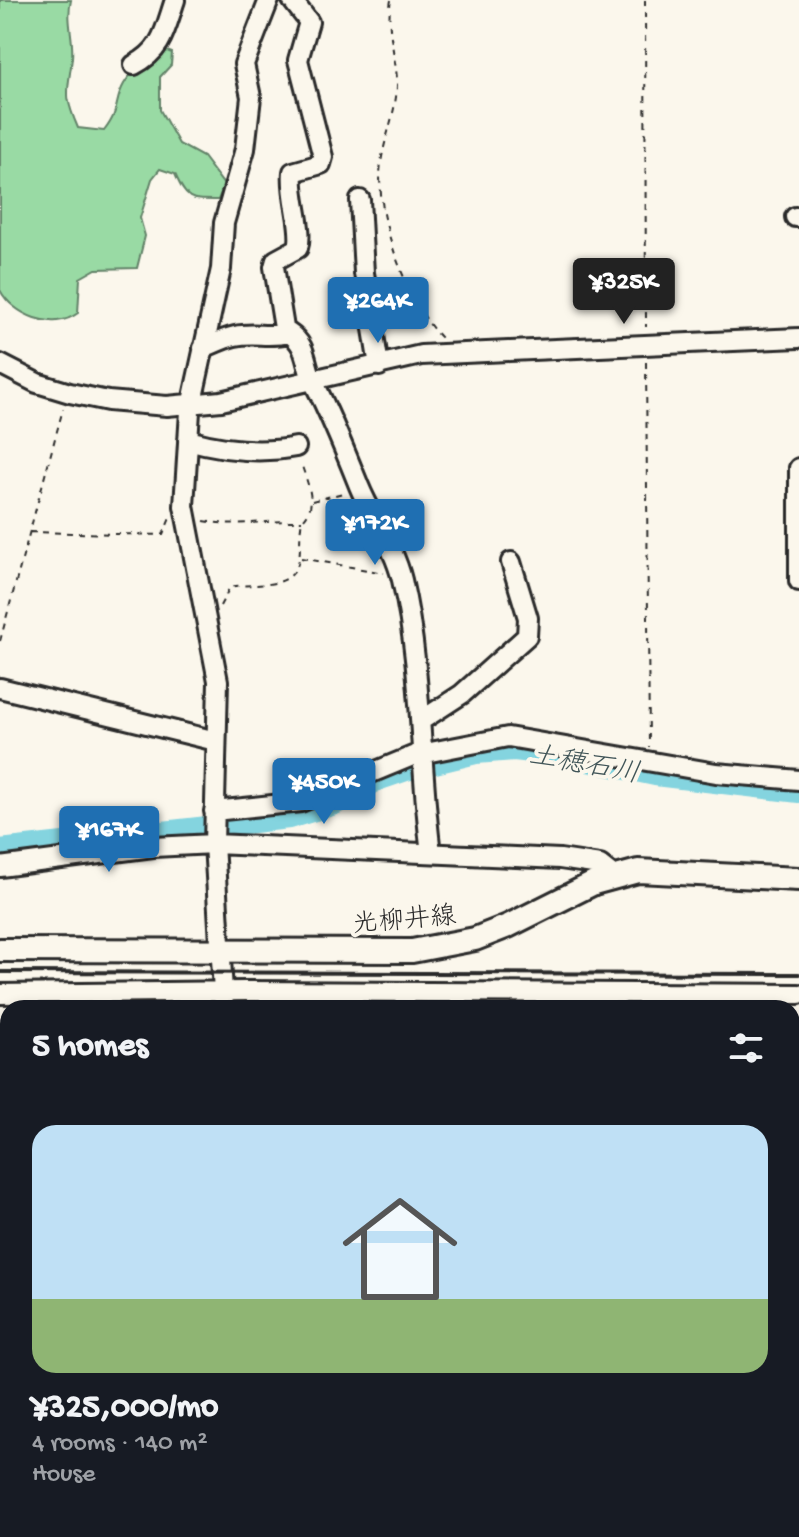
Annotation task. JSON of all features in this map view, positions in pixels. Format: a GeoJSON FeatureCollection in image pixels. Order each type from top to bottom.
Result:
{"type":"FeatureCollection","features":[{"type":"Feature","properties":{"kind":"main road","name":"光柳井線"},"geometry":{"type":"LineString","coordinates":[[0,950],[378,952],[448,946],[508,926],[614,876],[657,870],[799,879]]}},
{"type":"Feature","properties":{"kind":"street"},"geometry":{"type":"LineString","coordinates":[[134,65],[151,56],[158,47],[175,0]]}},
{"type":"Feature","properties":{"kind":"street"},"geometry":{"type":"LineString","coordinates":[[0,994],[223,1000],[214,829],[218,681],[185,516],[188,440],[191,404],[221,269],[224,223],[242,169],[251,97],[244,64],[269,0]]}},
{"type":"Feature","properties":{"kind":"street"},"geometry":{"type":"LineString","coordinates":[[285,334],[274,267],[276,260],[298,248],[300,242],[293,210],[293,172],[299,167],[321,164],[323,157],[298,60],[309,22],[292,0]]}},
{"type":"Feature","properties":{"kind":"street"},"geometry":{"type":"LineString","coordinates":[[360,200],[364,273],[379,366]]}},
{"type":"Feature","properties":{"kind":"street"},"geometry":{"type":"LineString","coordinates":[[203,348],[234,336],[254,335],[265,339],[285,334],[303,345],[312,381],[341,435],[360,488],[400,572],[422,720],[420,756],[431,853]]}},
{"type":"Feature","properties":{"kind":"street"},"geometry":{"type":"LineString","coordinates":[[0,364],[37,383],[70,393],[141,405],[191,404],[221,401],[451,352],[799,338]]}},
{"type":"Feature","properties":{"kind":"street"},"geometry":{"type":"LineString","coordinates":[[188,440],[219,449],[275,451],[296,447]]}},
{"type":"Feature","properties":{"kind":"street"},"geometry":{"type":"LineString","coordinates":[[799,468],[799,581]]}},
{"type":"Feature","properties":{"kind":"street"},"geometry":{"type":"LineString","coordinates":[[422,720],[462,694],[527,636],[528,618],[511,562]]}},
{"type":"Feature","properties":{"kind":"street"},"geometry":{"type":"LineString","coordinates":[[0,688],[216,741]]}},
{"type":"Feature","properties":{"kind":"street"},"geometry":{"type":"LineString","coordinates":[[0,867],[153,847],[301,802],[420,756],[508,737],[716,773],[799,780]]}},
{"type":"Feature","properties":{"kind":"street"},"geometry":{"type":"LineString","coordinates":[[214,829],[431,853],[560,859],[600,865],[614,876]]}},
{"type":"Feature","properties":{"kind":"street"},"geometry":{"type":"LineString","coordinates":[[768,1000],[799,994]]}},
{"type":"Feature","properties":{"kind":"path"},"geometry":{"type":"LineString","coordinates":[[391,0],[391,43],[397,80],[380,177],[390,240],[420,312],[451,352]]}},
{"type":"Feature","properties":{"kind":"path"},"geometry":{"type":"LineString","coordinates":[[645,0],[648,760]]}},
{"type":"Feature","properties":{"kind":"path"},"geometry":{"type":"LineString","coordinates":[[0,641],[70,393]]}},
{"type":"Feature","properties":{"kind":"path"},"geometry":{"type":"LineString","coordinates":[[204,615],[218,610],[230,587],[289,579],[300,557],[302,521],[309,514],[312,501],[296,447]]}},
{"type":"Feature","properties":{"kind":"path"},"geometry":{"type":"LineString","coordinates":[[312,501],[360,488]]}},
{"type":"Feature","properties":{"kind":"path"},"geometry":{"type":"LineString","coordinates":[[30,532],[163,535],[169,518],[185,516],[219,524],[302,521]]}},
{"type":"Feature","properties":{"kind":"path"},"geometry":{"type":"LineString","coordinates":[[300,557],[369,572],[400,572]]}},
{"type":"Feature","properties":{"kind":"green space"},"geometry":{"type":"Polygon","coordinates":[[[0,0],[71,0],[72,50],[68,93],[78,128],[104,131],[113,117],[121,90],[132,73],[164,50],[172,53],[171,65],[160,77],[160,110],[179,144],[203,157],[224,185],[218,200],[195,199],[186,194],[175,174],[160,169],[152,179],[140,218],[145,236],[137,268],[96,269],[80,278],[78,313],[57,321],[46,321],[24,313],[14,307],[0,290],[0,0]]]}},
{"type":"Feature","properties":{"kind":"waterway","name":"土穂石川"},"geometry":{"type":"LineString","coordinates":[[0,850],[289,818],[335,804],[377,780],[406,770],[476,753],[514,750],[559,755],[655,775],[799,792]]}},
{"type":"Feature","properties":{"kind":"railway"},"geometry":{"type":"LineString","coordinates":[[0,972],[799,974]]}}]}
